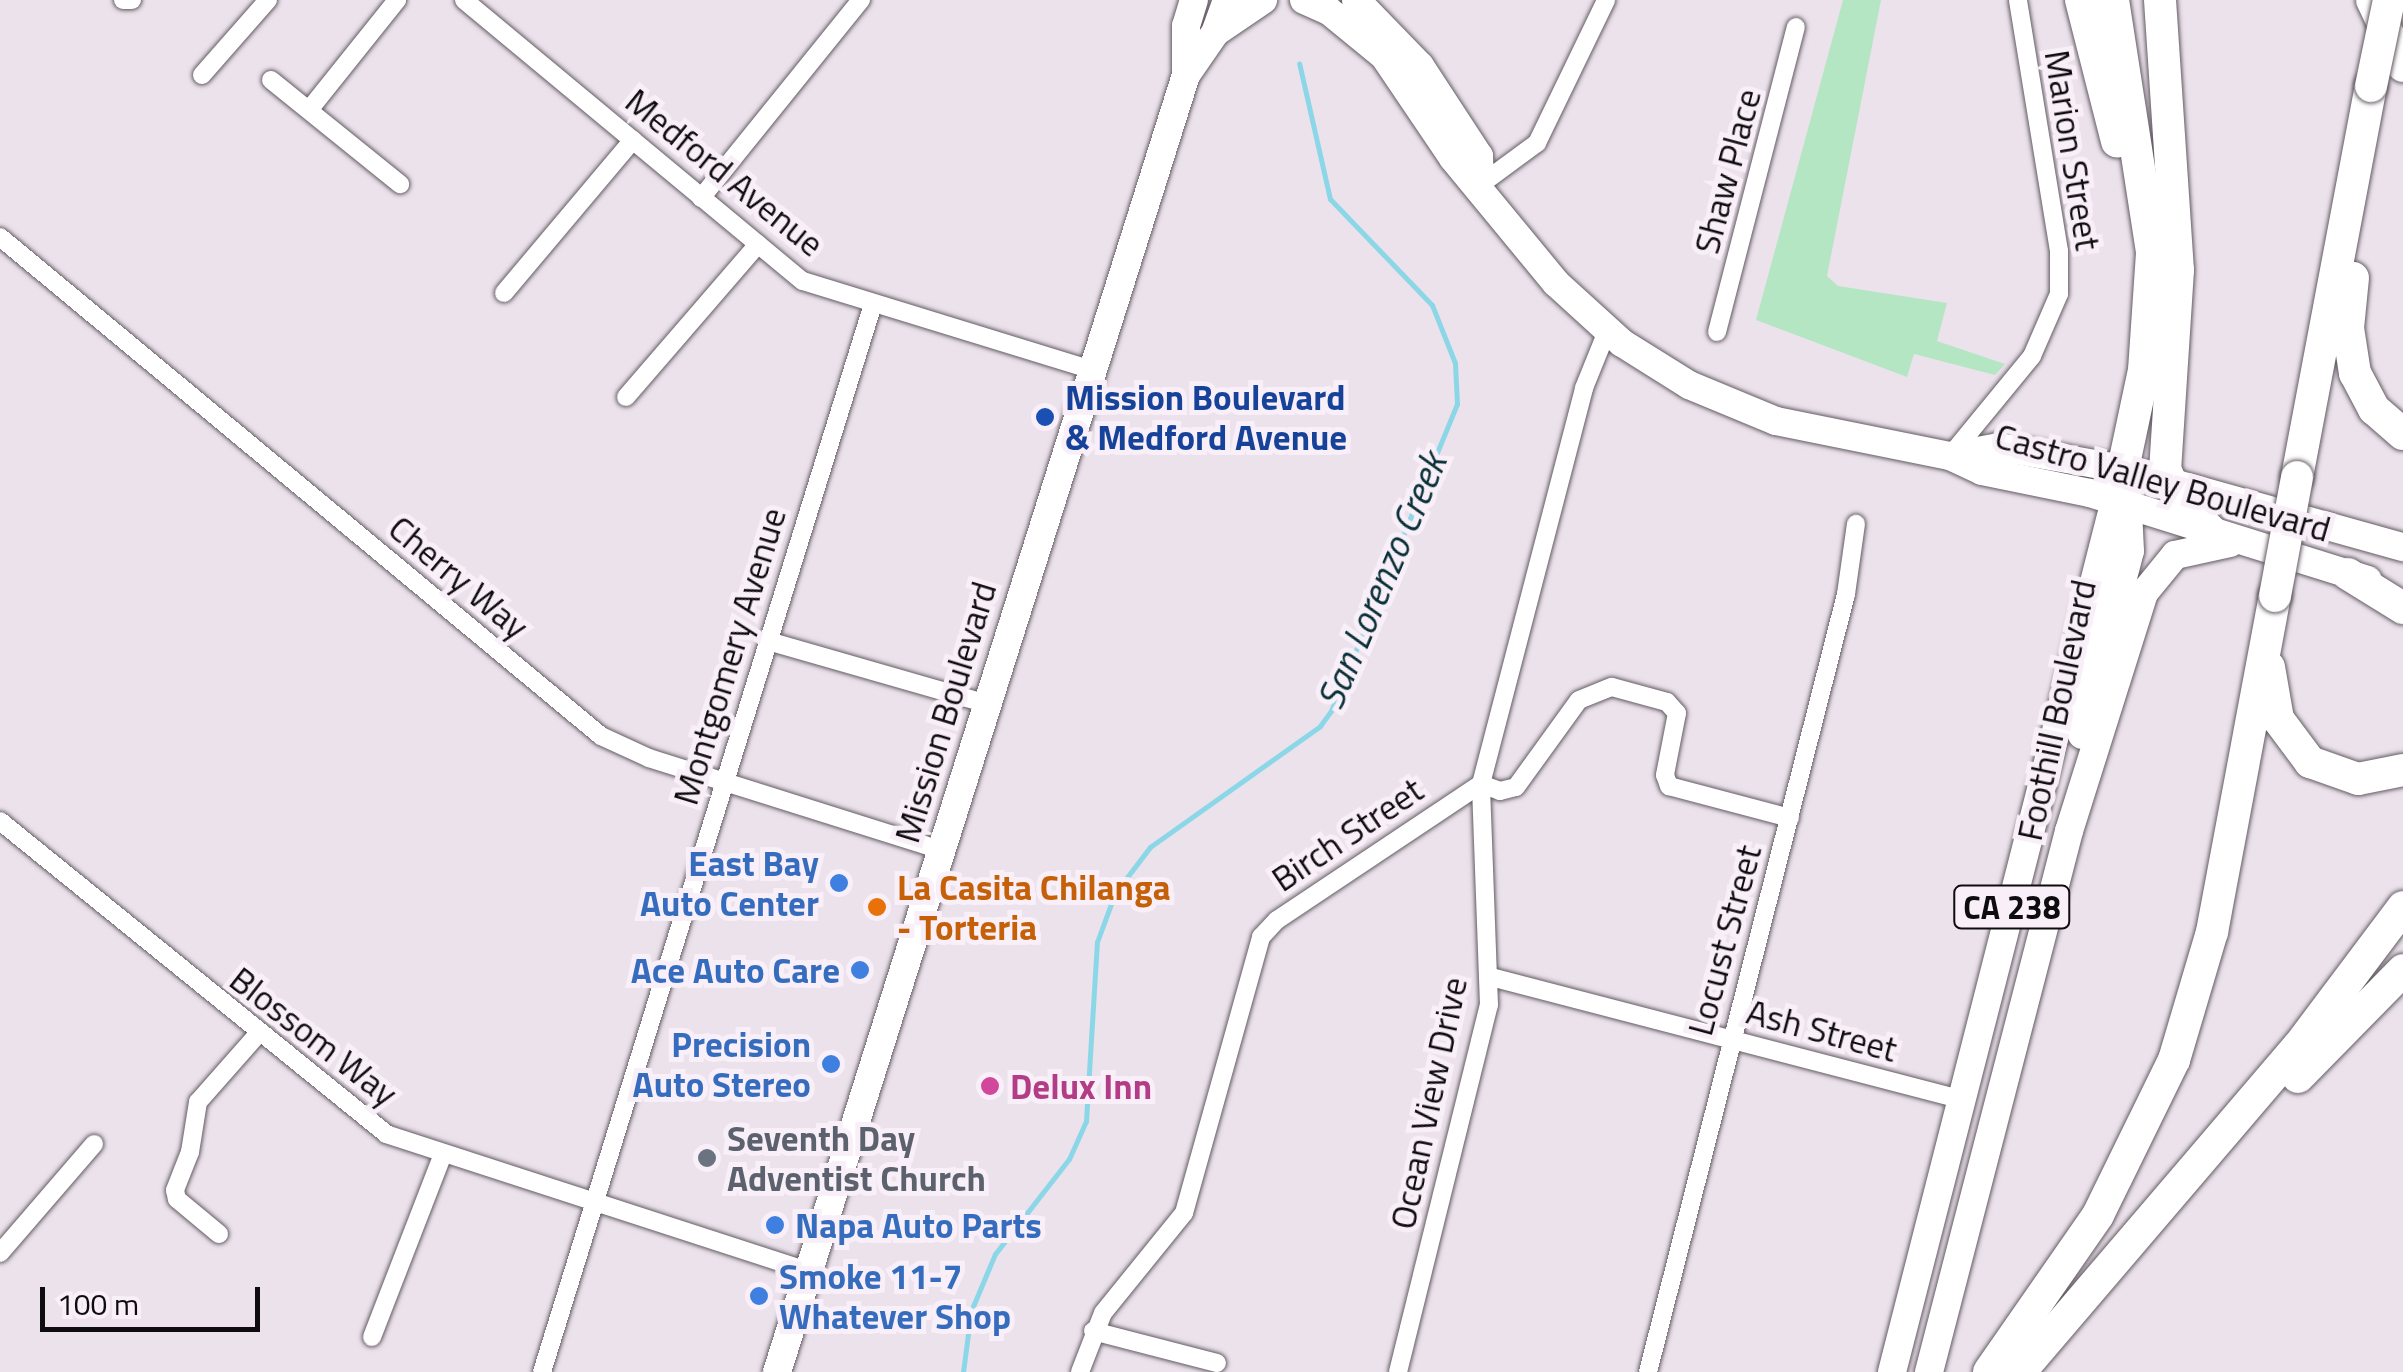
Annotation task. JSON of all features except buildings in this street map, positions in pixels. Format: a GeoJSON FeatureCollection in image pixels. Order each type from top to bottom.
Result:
{"type":"FeatureCollection","features":[{"type":"Feature","properties":{"kind":"highway","name":"CA 238"},"geometry":{"type":"LineString","coordinates":[[2081,0],[2134,210],[2149,307],[2124,468]]}},
{"type":"Feature","properties":{"kind":"highway"},"geometry":{"type":"LineString","coordinates":[[2160,0],[2177,254],[2167,483],[2227,537]]}},
{"type":"Feature","properties":{"kind":"highway"},"geometry":{"type":"LineString","coordinates":[[2372,0],[2403,66]]}},
{"type":"Feature","properties":{"kind":"highway"},"geometry":{"type":"LineString","coordinates":[[2380,0],[2403,31]]}},
{"type":"Feature","properties":{"kind":"highway"},"geometry":{"type":"LineString","coordinates":[[1989,1372],[2098,1215],[2174,1060],[2212,932],[2389,0]]}},
{"type":"Feature","properties":{"kind":"highway"},"geometry":{"type":"LineString","coordinates":[[2115,15],[2150,220],[2149,307]]}},
{"type":"Feature","properties":{"kind":"highway"},"geometry":{"type":"LineString","coordinates":[[2115,15],[2134,63],[2152,156],[2172,334]]}},
{"type":"Feature","properties":{"kind":"highway"},"geometry":{"type":"LineString","coordinates":[[2372,86],[2369,176],[2348,339],[2363,392],[2403,434]]}},
{"type":"Feature","properties":{"kind":"highway"},"geometry":{"type":"LineString","coordinates":[[2348,574],[2403,608]]}},
{"type":"Feature","properties":{"kind":"highway"},"geometry":{"type":"LineString","coordinates":[[2275,596],[2270,690],[2293,745],[2342,776],[2375,778],[2403,770]]}},
{"type":"Feature","properties":{"kind":"highway"},"geometry":{"type":"LineString","coordinates":[[2028,1362],[2317,1024],[2403,907]]}},
{"type":"Feature","properties":{"kind":"highway"},"geometry":{"type":"LineString","coordinates":[[2069,1314],[2403,970]]}},
{"type":"Feature","properties":{"kind":"main road","name":"Mission Boulevard"},"geometry":{"type":"LineString","coordinates":[[1186,75],[1186,26],[1194,0]]}},
{"type":"Feature","properties":{"kind":"main road","name":"Mission Boulevard"},"geometry":{"type":"LineString","coordinates":[[777,1372],[1186,75],[1215,33],[1227,0]]}},
{"type":"Feature","properties":{"kind":"main road"},"geometry":{"type":"LineString","coordinates":[[1215,33],[1262,0]]}},
{"type":"Feature","properties":{"kind":"main road"},"geometry":{"type":"LineString","coordinates":[[1304,0],[1329,11],[1384,56],[1454,158],[1480,185],[1539,266],[1607,331],[1671,375],[1759,416],[1950,456]]}},
{"type":"Feature","properties":{"kind":"main road"},"geometry":{"type":"LineString","coordinates":[[1356,0],[1420,66],[1479,156],[1480,185]]}},
{"type":"Feature","properties":{"kind":"main road","name":"Castro Valley Boulevard"},"geometry":{"type":"LineString","coordinates":[[1950,456],[1999,447],[2124,468],[2403,547]]}},
{"type":"Feature","properties":{"kind":"main road","name":"Castro Valley Boulevard"},"geometry":{"type":"LineString","coordinates":[[1950,456],[1982,471],[2123,503],[2403,590]]}},
{"type":"Feature","properties":{"kind":"main road","name":"CA 238"},"geometry":{"type":"LineString","coordinates":[[2123,503],[2124,468]]}},
{"type":"Feature","properties":{"kind":"main road","name":"Foothill Boulevard"},"geometry":{"type":"LineString","coordinates":[[1928,1372],[2083,786],[2082,732],[2130,551],[2123,503]]}},
{"type":"Feature","properties":{"kind":"main road","name":"Foothill Boulevard"},"geometry":{"type":"LineString","coordinates":[[1892,1372],[2123,503]]}},
{"type":"Feature","properties":{"kind":"main road"},"geometry":{"type":"LineString","coordinates":[[2083,786],[2156,572],[2190,548],[2227,537]]}},
{"type":"Feature","properties":{"kind":"street"},"geometry":{"type":"LineString","coordinates":[[123,0],[132,0]]}},
{"type":"Feature","properties":{"kind":"street"},"geometry":{"type":"LineString","coordinates":[[202,75],[268,0]]}},
{"type":"Feature","properties":{"kind":"street"},"geometry":{"type":"LineString","coordinates":[[309,110],[397,0]]}},
{"type":"Feature","properties":{"kind":"street","name":"Medford Avenue"},"geometry":{"type":"LineString","coordinates":[[464,0],[804,281],[1093,370]]}},
{"type":"Feature","properties":{"kind":"street"},"geometry":{"type":"LineString","coordinates":[[701,198],[861,0]]}},
{"type":"Feature","properties":{"kind":"street"},"geometry":{"type":"LineString","coordinates":[[1480,185],[1537,144],[1606,0]]}},
{"type":"Feature","properties":{"kind":"street","name":"Marion Street"},"geometry":{"type":"LineString","coordinates":[[1950,456],[2039,346],[2059,294],[2059,250],[2018,0]]}},
{"type":"Feature","properties":{"kind":"street","name":"Shaw Place"},"geometry":{"type":"LineString","coordinates":[[1717,332],[1796,27]]}},
{"type":"Feature","properties":{"kind":"street"},"geometry":{"type":"LineString","coordinates":[[270,80],[400,184]]}},
{"type":"Feature","properties":{"kind":"street"},"geometry":{"type":"LineString","coordinates":[[504,293],[632,140]]}},
{"type":"Feature","properties":{"kind":"street","name":"Cherry Way"},"geometry":{"type":"LineString","coordinates":[[0,236],[601,736],[725,781],[942,850]]}},
{"type":"Feature","properties":{"kind":"street"},"geometry":{"type":"LineString","coordinates":[[626,397],[758,244]]}},
{"type":"Feature","properties":{"kind":"street","name":"Montgomery Avenue"},"geometry":{"type":"LineString","coordinates":[[542,1372],[873,304]]}},
{"type":"Feature","properties":{"kind":"street"},"geometry":{"type":"LineString","coordinates":[[1607,331],[1584,388],[1481,784],[1500,791],[1516,787],[1579,700],[1612,687],[1667,702],[1677,713],[1665,775],[1669,786],[1790,818]]}},
{"type":"Feature","properties":{"kind":"street","name":"Locust Street"},"geometry":{"type":"LineString","coordinates":[[1648,1372],[1846,594],[1856,524]]}},
{"type":"Feature","properties":{"kind":"street"},"geometry":{"type":"LineString","coordinates":[[768,641],[988,704]]}},
{"type":"Feature","properties":{"kind":"street","name":"Ocean View Drive"},"geometry":{"type":"LineString","coordinates":[[1398,1372],[1487,1020],[1492,977],[1481,784]]}},
{"type":"Feature","properties":{"kind":"street","name":"Birch Street"},"geometry":{"type":"LineString","coordinates":[[1080,1372],[1093,1331],[1184,1213],[1255,948],[1267,928],[1481,784]]}},
{"type":"Feature","properties":{"kind":"street","name":"Blossom Way"},"geometry":{"type":"LineString","coordinates":[[0,821],[361,1119],[443,1154],[808,1271]]}},
{"type":"Feature","properties":{"kind":"street","name":"Ash Street"},"geometry":{"type":"LineString","coordinates":[[1492,977],[1962,1100]]}},
{"type":"Feature","properties":{"kind":"street"},"geometry":{"type":"LineString","coordinates":[[219,1234],[177,1198],[175,1190],[198,1102],[257,1035]]}},
{"type":"Feature","properties":{"kind":"street"},"geometry":{"type":"LineString","coordinates":[[0,1253],[94,1144]]}},
{"type":"Feature","properties":{"kind":"street"},"geometry":{"type":"LineString","coordinates":[[372,1337],[443,1154]]}},
{"type":"Feature","properties":{"kind":"street"},"geometry":{"type":"LineString","coordinates":[[1093,1331],[1217,1363]]}},
{"type":"Feature","properties":{"kind":"green space"},"geometry":{"type":"Polygon","coordinates":[[[1843,0],[1881,0],[1827,276],[1838,286],[1947,303],[1937,341],[2005,364],[1995,375],[1914,354],[1907,377],[1756,320],[1843,0]]]}},
{"type":"Feature","properties":{"kind":"waterway","name":"San Lorenzo Creek"},"geometry":{"type":"LineString","coordinates":[[963,1372],[971,1311],[995,1254],[1069,1159],[1086,1121],[1097,942],[1115,893],[1150,847],[1320,726],[1331,711],[1457,404],[1455,363],[1432,305],[1330,199],[1299,63]]}},
{"type":"Feature","properties":{"kind":"place","name":"Mission Boulevard & Medford Avenue"},"geometry":{"type":"Point","coordinates":[1045,417]}},
{"type":"Feature","properties":{"kind":"place","name":"East Bay Auto Center"},"geometry":{"type":"Point","coordinates":[839,883]}},
{"type":"Feature","properties":{"kind":"place","name":"La Casita Chilanga - Torteria"},"geometry":{"type":"Point","coordinates":[877,907]}},
{"type":"Feature","properties":{"kind":"place","name":"Ace Auto Care"},"geometry":{"type":"Point","coordinates":[860,970]}},
{"type":"Feature","properties":{"kind":"place","name":"Precision Auto Stereo"},"geometry":{"type":"Point","coordinates":[831,1064]}},
{"type":"Feature","properties":{"kind":"place","name":"Delux Inn"},"geometry":{"type":"Point","coordinates":[990,1086]}},
{"type":"Feature","properties":{"kind":"place","name":"Seventh Day Adventist Church"},"geometry":{"type":"Point","coordinates":[707,1158]}},
{"type":"Feature","properties":{"kind":"place","name":"Napa Auto Parts"},"geometry":{"type":"Point","coordinates":[775,1225]}},
{"type":"Feature","properties":{"kind":"place","name":"Smoke 11-7 Whatever Shop"},"geometry":{"type":"Point","coordinates":[759,1296]}}]}
